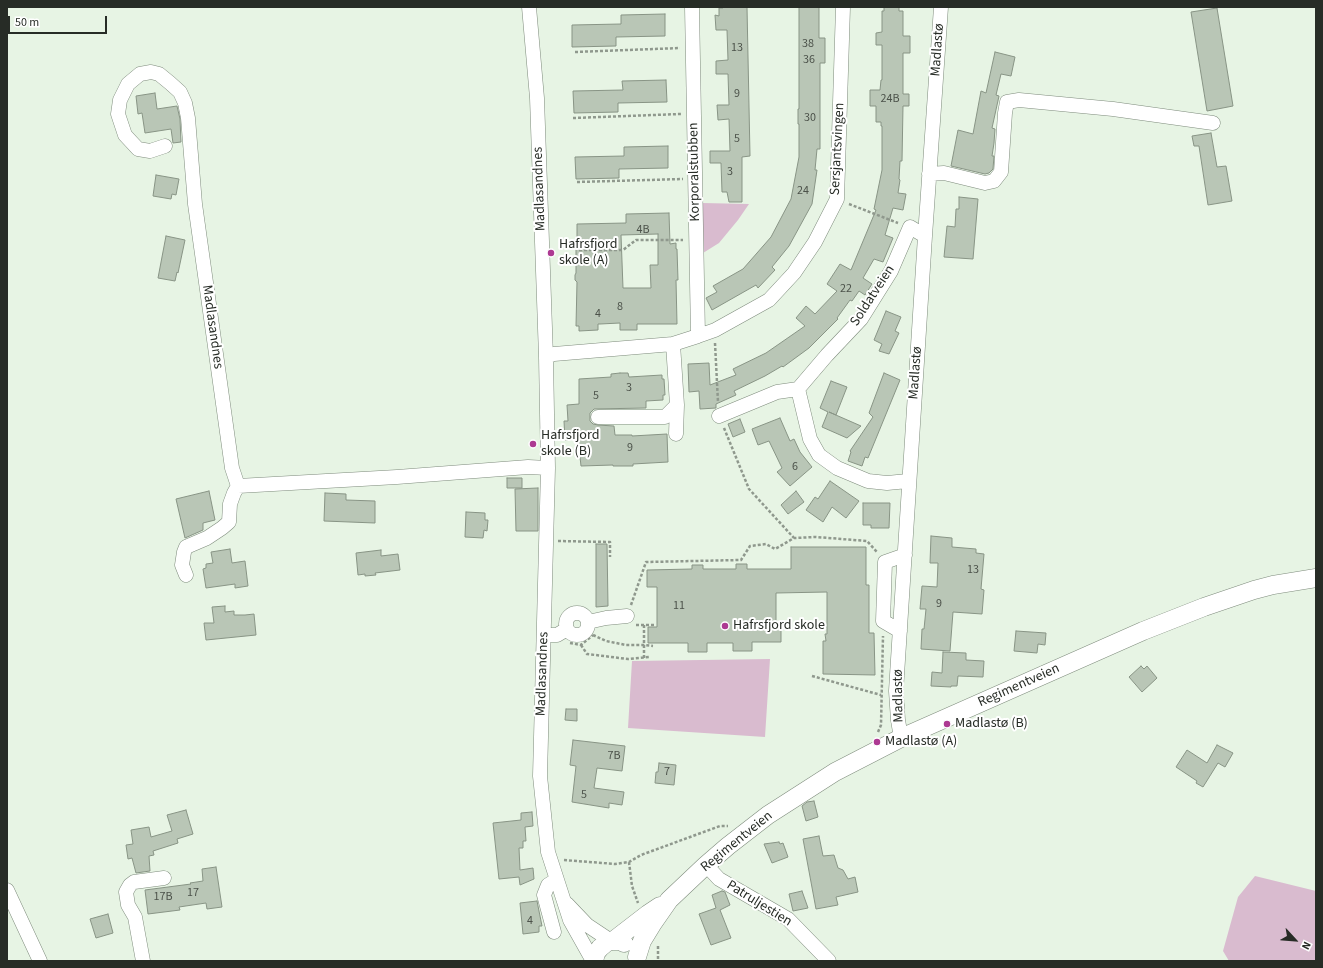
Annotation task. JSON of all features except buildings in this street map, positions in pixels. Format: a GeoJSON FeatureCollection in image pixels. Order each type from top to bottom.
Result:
{"type":"FeatureCollection","features":[{"type":"Feature","properties":{"kind":"main road","name":"Regimentveien"},"geometry":{"type":"LineString","coordinates":[[594,961],[595,955],[600,948],[669,900],[706,865],[749,830],[803,792],[835,772],[901,738],[1098,651],[1204,607],[1273,585],[1316,578]]}},
{"type":"Feature","properties":{"kind":"main road","name":"Regimentveien"},"geometry":{"type":"LineString","coordinates":[[637,959],[642,941],[669,900]]}},
{"type":"Feature","properties":{"kind":"main road"},"geometry":{"type":"LineString","coordinates":[[612,941],[620,941],[629,945],[633,949],[637,959]]}},
{"type":"Feature","properties":{"kind":"street","name":"Madlasandnes"},"geometry":{"type":"LineString","coordinates":[[530,7],[537,98],[546,357],[548,468],[545,635],[540,776],[548,852],[556,880],[570,920],[594,961]]}},
{"type":"Feature","properties":{"kind":"street","name":"Korporalstubben"},"geometry":{"type":"LineString","coordinates":[[692,7],[698,336]]}},
{"type":"Feature","properties":{"kind":"street","name":"Sersjantsvingen"},"geometry":{"type":"LineString","coordinates":[[546,357],[554,354],[672,344],[698,336],[715,330],[769,300],[794,274],[815,242],[837,198],[843,7]]}},
{"type":"Feature","properties":{"kind":"street","name":"Madlastø"},"geometry":{"type":"LineString","coordinates":[[901,738],[896,692],[905,555],[908,481],[941,7]]}},
{"type":"Feature","properties":{"kind":"street","name":"Madlasandnes"},"geometry":{"type":"LineString","coordinates":[[165,146],[150,151],[138,149],[126,135],[118,114],[120,100],[128,84],[140,74],[151,72],[159,74],[180,92],[188,118],[195,204],[232,468],[238,486]]}},
{"type":"Feature","properties":{"kind":"street"},"geometry":{"type":"LineString","coordinates":[[929,174],[944,173],[984,183],[994,181],[1001,172],[1007,102],[1019,100],[1113,109],[1213,123]]}},
{"type":"Feature","properties":{"kind":"street"},"geometry":{"type":"LineString","coordinates":[[910,227],[925,236]]}},
{"type":"Feature","properties":{"kind":"street","name":"Soldatveien"},"geometry":{"type":"LineString","coordinates":[[798,388],[861,319],[891,271],[910,227]]}},
{"type":"Feature","properties":{"kind":"street"},"geometry":{"type":"LineString","coordinates":[[672,344],[677,405],[676,434]]}},
{"type":"Feature","properties":{"kind":"street"},"geometry":{"type":"LineString","coordinates":[[719,416],[777,392],[798,388],[810,439],[819,455],[837,468],[868,481],[887,483],[908,481]]}},
{"type":"Feature","properties":{"kind":"street"},"geometry":{"type":"LineString","coordinates":[[598,417],[665,416],[677,405]]}},
{"type":"Feature","properties":{"kind":"street"},"geometry":{"type":"LineString","coordinates":[[186,575],[182,564],[186,547],[207,538],[229,522],[230,504],[238,486],[397,477],[528,467],[548,468]]}},
{"type":"Feature","properties":{"kind":"street"},"geometry":{"type":"LineString","coordinates":[[900,631],[883,621],[885,562],[905,555]]}},
{"type":"Feature","properties":{"kind":"street"},"geometry":{"type":"LineString","coordinates":[[545,635],[557,635],[567,629],[566,622],[570,615],[578,612],[585,615],[591,629],[606,618],[627,616]]}},
{"type":"Feature","properties":{"kind":"street","name":"Patruljestien"},"geometry":{"type":"LineString","coordinates":[[706,865],[719,879],[788,920],[829,961]]}},
{"type":"Feature","properties":{"kind":"street"},"geometry":{"type":"LineString","coordinates":[[143,961],[136,917],[128,905],[126,892],[130,885],[134,882],[164,878]]}},
{"type":"Feature","properties":{"kind":"street"},"geometry":{"type":"LineString","coordinates":[[554,932],[544,895],[548,885],[556,880]]}},
{"type":"Feature","properties":{"kind":"street"},"geometry":{"type":"LineString","coordinates":[[7,890],[40,961]]}},
{"type":"Feature","properties":{"kind":"street","name":"Madlasandnes"},"geometry":{"type":"LineString","coordinates":[[564,900],[587,925],[612,941]]}},
{"type":"Feature","properties":{"kind":"path"},"geometry":{"type":"LineString","coordinates":[[575,52],[693,48]]}},
{"type":"Feature","properties":{"kind":"path"},"geometry":{"type":"LineString","coordinates":[[573,118],[694,114]]}},
{"type":"Feature","properties":{"kind":"path"},"geometry":{"type":"LineString","coordinates":[[577,182],[695,179]]}},
{"type":"Feature","properties":{"kind":"path"},"geometry":{"type":"LineString","coordinates":[[837,198],[910,227]]}},
{"type":"Feature","properties":{"kind":"path"},"geometry":{"type":"LineString","coordinates":[[578,250],[622,250],[636,240],[697,240]]}},
{"type":"Feature","properties":{"kind":"path"},"geometry":{"type":"LineString","coordinates":[[715,330],[719,416],[749,489],[794,538]]}},
{"type":"Feature","properties":{"kind":"path"},"geometry":{"type":"LineString","coordinates":[[627,616],[646,562],[741,560],[750,546],[766,544],[775,549],[794,538],[816,537],[868,541],[885,562]]}},
{"type":"Feature","properties":{"kind":"path"},"geometry":{"type":"LineString","coordinates":[[556,541],[610,542],[610,557]]}},
{"type":"Feature","properties":{"kind":"path"},"geometry":{"type":"LineString","coordinates":[[881,725],[883,621]]}},
{"type":"Feature","properties":{"kind":"path"},"geometry":{"type":"LineString","coordinates":[[644,625],[644,658]]}},
{"type":"Feature","properties":{"kind":"path"},"geometry":{"type":"LineString","coordinates":[[591,629],[606,640],[626,645],[653,646]]}},
{"type":"Feature","properties":{"kind":"path"},"geometry":{"type":"LineString","coordinates":[[581,645],[587,654],[628,659],[649,658]]}},
{"type":"Feature","properties":{"kind":"path"},"geometry":{"type":"LineString","coordinates":[[812,676],[881,695]]}},
{"type":"Feature","properties":{"kind":"path"},"geometry":{"type":"LineString","coordinates":[[563,860],[615,864],[629,862],[641,855],[720,826],[734,826]]}},
{"type":"Feature","properties":{"kind":"path"},"geometry":{"type":"LineString","coordinates":[[629,862],[632,886],[638,903]]}},
{"type":"Feature","properties":{"kind":"shaded area"},"geometry":{"type":"Polygon","coordinates":[[[702,203],[749,204],[719,243],[703,253],[702,203]]]}},
{"type":"Feature","properties":{"kind":"shaded area"},"geometry":{"type":"Polygon","coordinates":[[[770,659],[765,737],[628,728],[632,661],[770,659]]]}},
{"type":"Feature","properties":{"kind":"shaded area"},"geometry":{"type":"Polygon","coordinates":[[[1255,876],[1316,891],[1316,961],[1229,961],[1223,951],[1238,897],[1255,876]]]}},
{"type":"Feature","properties":{"kind":"place","name":"Hafrsfjord skole (A)"},"geometry":{"type":"Point","coordinates":[551,253]}},
{"type":"Feature","properties":{"kind":"place","name":"Hafrsfjord skole (B)"},"geometry":{"type":"Point","coordinates":[533,444]}},
{"type":"Feature","properties":{"kind":"place","name":"Hafrsfjord skole"},"geometry":{"type":"Point","coordinates":[725,626]}},
{"type":"Feature","properties":{"kind":"place","name":"Madlastø (B)"},"geometry":{"type":"Point","coordinates":[947,724]}},
{"type":"Feature","properties":{"kind":"place","name":"Madlastø (A)"},"geometry":{"type":"Point","coordinates":[877,742]}}]}
